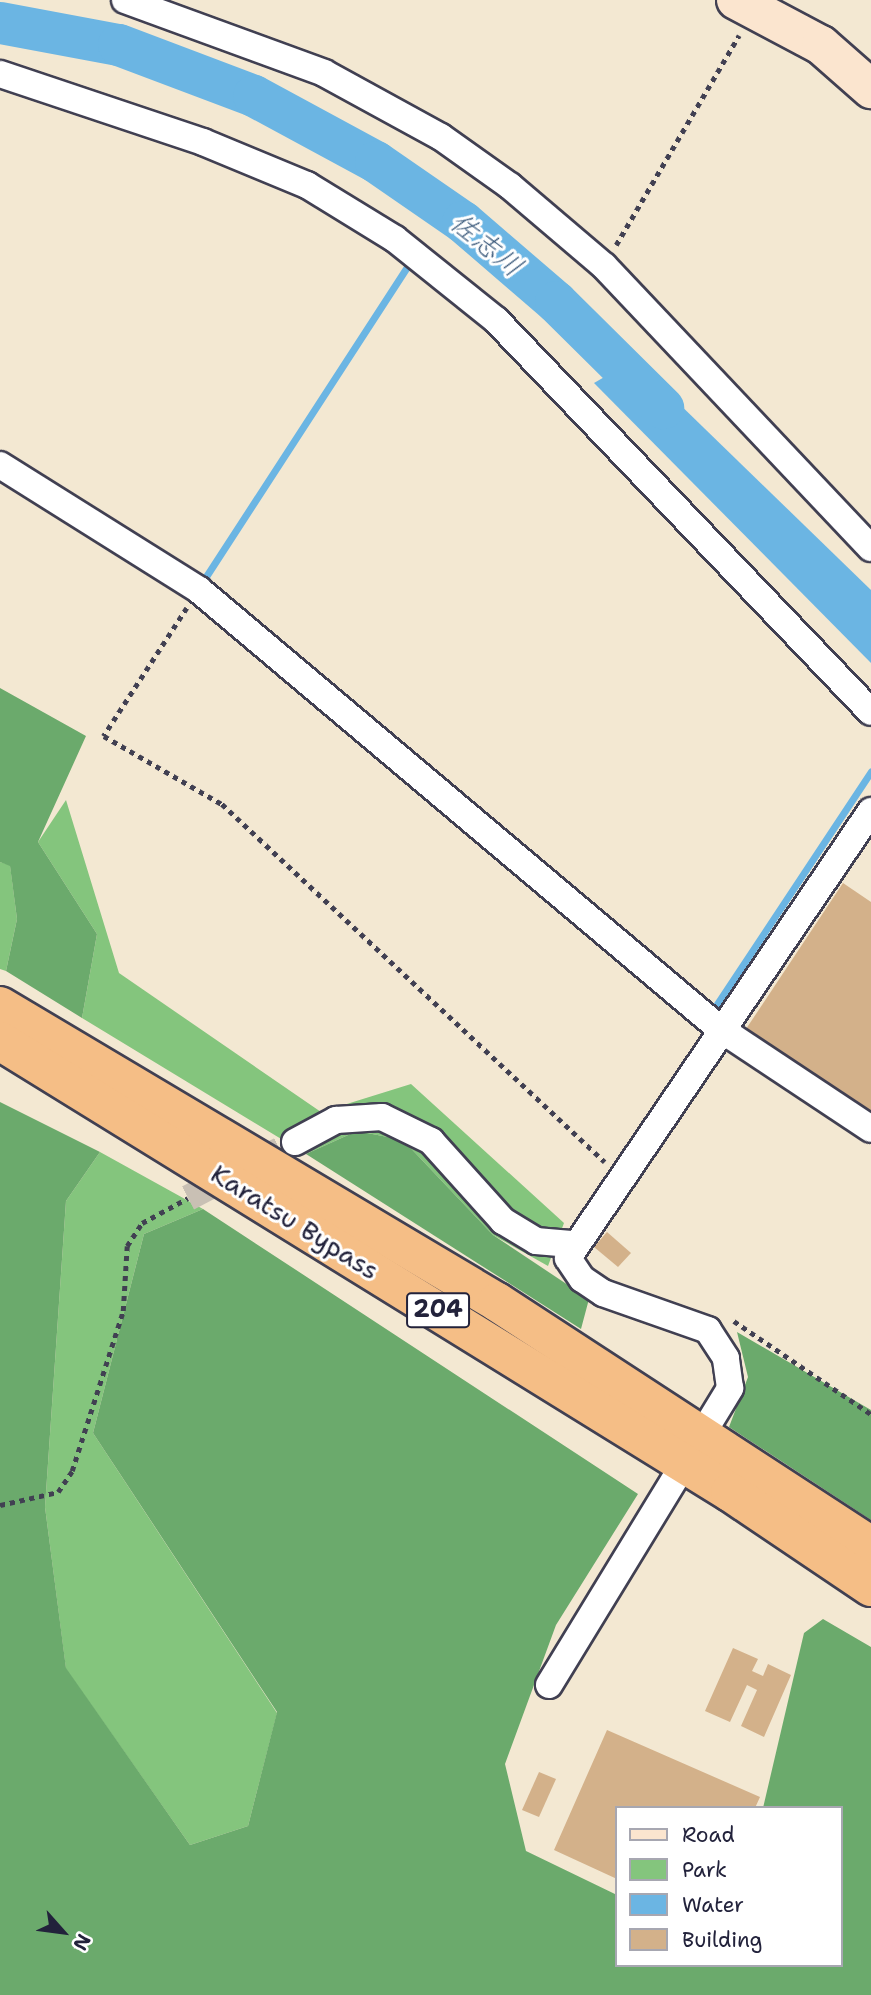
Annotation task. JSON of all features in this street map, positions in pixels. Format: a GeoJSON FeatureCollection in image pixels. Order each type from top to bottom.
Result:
{"type":"FeatureCollection","features":[{"type":"Feature","properties":{"kind":"highway","name":"Karatsu Bypass"},"geometry":{"type":"LineString","coordinates":[[0,1006],[497,1302],[871,1587]]}},
{"type":"Feature","properties":{"kind":"highway","name":"Karatsu Bypass"},"geometry":{"type":"LineString","coordinates":[[0,1041],[692,1452],[871,1546]]}},
{"type":"Feature","properties":{"kind":"street"},"geometry":{"type":"LineString","coordinates":[[125,0],[324,74],[430,131],[510,186],[604,266],[871,548]]}},
{"type":"Feature","properties":{"kind":"street"},"geometry":{"type":"LineString","coordinates":[[746,4],[821,45],[871,89]]}},
{"type":"Feature","properties":{"kind":"street"},"geometry":{"type":"LineString","coordinates":[[0,74],[203,142],[307,185],[395,239],[496,320],[871,712]]}},
{"type":"Feature","properties":{"kind":"street"},"geometry":{"type":"LineString","coordinates":[[0,465],[199,590],[719,1028],[871,1129]]}},
{"type":"Feature","properties":{"kind":"street"},"geometry":{"type":"LineString","coordinates":[[549,1685],[730,1388],[726,1358],[708,1330],[582,1279],[568,1258],[574,1244],[719,1028],[871,811]]}},
{"type":"Feature","properties":{"kind":"street"},"geometry":{"type":"LineString","coordinates":[[295,1142],[337,1120],[382,1117],[431,1141],[503,1221],[536,1241],[574,1244]]}},
{"type":"Feature","properties":{"kind":"path"},"geometry":{"type":"LineString","coordinates":[[604,266],[746,4]]}},
{"type":"Feature","properties":{"kind":"path"},"geometry":{"type":"LineString","coordinates":[[199,590],[104,736],[222,804],[620,1176]]}},
{"type":"Feature","properties":{"kind":"path"},"geometry":{"type":"LineString","coordinates":[[0,1505],[58,1492],[72,1471],[123,1311],[127,1246],[142,1223],[188,1198]]}},
{"type":"Feature","properties":{"kind":"green space"},"geometry":{"type":"Polygon","coordinates":[[[0,688],[86,736],[38,842],[97,934],[82,1018],[6,971],[17,919],[10,866],[0,862],[0,688]]]}},
{"type":"Feature","properties":{"kind":"green space"},"geometry":{"type":"Polygon","coordinates":[[[66,800],[119,973],[321,1112],[411,1084],[564,1223],[548,1266],[493,1235],[403,1140],[357,1131],[306,1154],[82,1018],[97,934],[38,842],[66,800]]]}},
{"type":"Feature","properties":{"kind":"green space"},"geometry":{"type":"Polygon","coordinates":[[[0,862],[10,865],[17,919],[6,971],[0,969],[0,862]]]}},
{"type":"Feature","properties":{"kind":"green space"},"geometry":{"type":"Polygon","coordinates":[[[0,1102],[100,1152],[66,1201],[45,1507],[66,1668],[190,1845],[248,1826],[277,1712],[93,1433],[144,1234],[203,1209],[638,1494],[556,1625],[505,1764],[526,1851],[616,1895],[616,1967],[843,1967],[843,1806],[763,1806],[804,1633],[823,1619],[871,1647],[871,1995],[0,1995],[0,1102]]]}},
{"type":"Feature","properties":{"kind":"green space"},"geometry":{"type":"Polygon","coordinates":[[[357,1131],[403,1140],[493,1235],[589,1299],[581,1329],[306,1154],[357,1131]]]}},
{"type":"Feature","properties":{"kind":"green space"},"geometry":{"type":"Polygon","coordinates":[[[100,1152],[203,1209],[144,1234],[93,1433],[277,1713],[248,1826],[190,1845],[66,1669],[45,1507],[66,1201],[100,1152]]]}},
{"type":"Feature","properties":{"kind":"green space"},"geometry":{"type":"Polygon","coordinates":[[[737,1332],[871,1410],[871,1520],[729,1427],[748,1377],[737,1332]]]}},
{"type":"Feature","properties":{"kind":"water"},"geometry":{"type":"Polygon","coordinates":[[[634,360],[871,590],[871,663],[594,383],[634,360]]]}},
{"type":"Feature","properties":{"kind":"building"},"geometry":{"type":"Polygon","coordinates":[[[843,883],[871,902],[871,1114],[746,1029],[843,883]]]}},
{"type":"Feature","properties":{"kind":"building"},"geometry":{"type":"Polygon","coordinates":[[[607,1232],[631,1253],[618,1267],[594,1247],[607,1232]]]}},
{"type":"Feature","properties":{"kind":"building"},"geometry":{"type":"Polygon","coordinates":[[[733,1648],[758,1659],[752,1671],[763,1676],[768,1664],[791,1675],[764,1737],[741,1726],[757,1690],[747,1685],[730,1722],[705,1711],[733,1648]]]}},
{"type":"Feature","properties":{"kind":"building"},"geometry":{"type":"Polygon","coordinates":[[[607,1730],[760,1797],[756,1806],[616,1806],[616,1879],[554,1850],[607,1730]]]}},
{"type":"Feature","properties":{"kind":"building"},"geometry":{"type":"Polygon","coordinates":[[[539,1772],[556,1779],[539,1817],[522,1810],[539,1772]]]}},
{"type":"Feature","properties":{"kind":"waterway","name":"佐志川"},"geometry":{"type":"LineString","coordinates":[[0,23],[119,45],[254,96],[376,162],[463,222],[556,302],[663,408]]}},
{"type":"Feature","properties":{"kind":"waterway"},"geometry":{"type":"LineString","coordinates":[[205,578],[406,269]]}},
{"type":"Feature","properties":{"kind":"waterway"},"geometry":{"type":"LineString","coordinates":[[717,1004],[871,771]]}},
{"type":"Feature","properties":{"kind":"tunnel"},"geometry":{"type":"LineString","coordinates":[[188,1198],[295,1142]]}}]}
